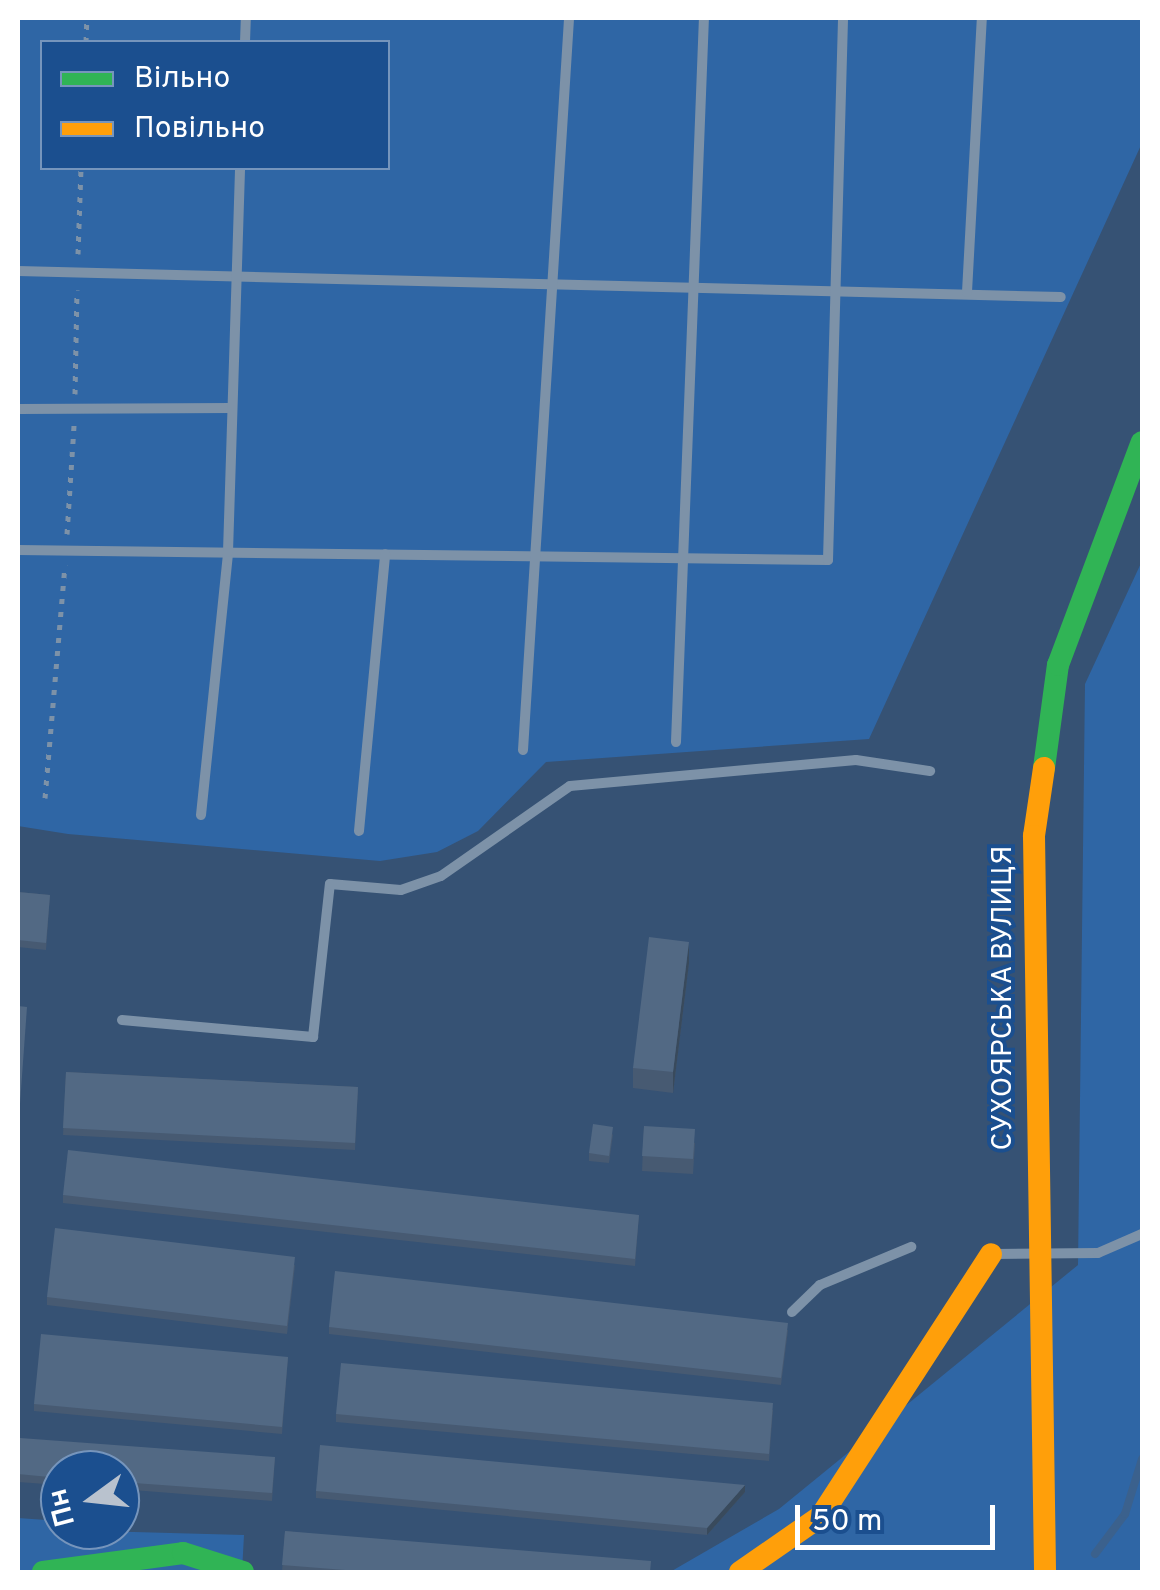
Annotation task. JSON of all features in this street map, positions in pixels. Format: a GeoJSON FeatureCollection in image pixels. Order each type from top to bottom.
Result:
{"type":"FeatureCollection","features":[{"type":"Feature","properties":{"kind":"street","name":"СУХОЯРСЬКА ВУЛИЦЯ"},"geometry":{"type":"LineString","coordinates":[[1046,1572],[1034,1256],[1036,817],[1058,665],[1142,442]]}},
{"type":"Feature","properties":{"kind":"street"},"geometry":{"type":"LineString","coordinates":[[740,1572],[821,1516],[991,1254]]}},
{"type":"Feature","properties":{"kind":"street"},"geometry":{"type":"LineString","coordinates":[[42,1572],[182,1553],[243,1572]]}},
{"type":"Feature","properties":{"kind":"lane"},"geometry":{"type":"LineString","coordinates":[[523,750],[549,288],[569,18]]}},
{"type":"Feature","properties":{"kind":"lane"},"geometry":{"type":"LineString","coordinates":[[676,742],[698,287],[704,18]]}},
{"type":"Feature","properties":{"kind":"lane"},"geometry":{"type":"LineString","coordinates":[[18,550],[828,560],[843,18]]}},
{"type":"Feature","properties":{"kind":"lane"},"geometry":{"type":"LineString","coordinates":[[967,292],[982,18]]}},
{"type":"Feature","properties":{"kind":"lane"},"geometry":{"type":"LineString","coordinates":[[201,815],[228,552],[240,170]]}},
{"type":"Feature","properties":{"kind":"lane"},"geometry":{"type":"LineString","coordinates":[[18,271],[236,283],[833,287],[1060,297]]}},
{"type":"Feature","properties":{"kind":"lane"},"geometry":{"type":"LineString","coordinates":[[18,409],[232,408]]}},
{"type":"Feature","properties":{"kind":"lane"},"geometry":{"type":"LineString","coordinates":[[359,832],[385,554]]}},
{"type":"Feature","properties":{"kind":"lane"},"geometry":{"type":"LineString","coordinates":[[122,1020],[313,1037],[330,884],[402,890],[441,876],[570,786],[856,760],[930,771]]}},
{"type":"Feature","properties":{"kind":"lane"},"geometry":{"type":"LineString","coordinates":[[991,1254],[1098,1253],[1142,1234]]}},
{"type":"Feature","properties":{"kind":"lane"},"geometry":{"type":"LineString","coordinates":[[792,1312],[820,1285],[911,1247]]}},
{"type":"Feature","properties":{"kind":"path"},"geometry":{"type":"LineString","coordinates":[[45,798],[75,409],[81,170]]}},
{"type":"Feature","properties":{"kind":"shaded area"},"geometry":{"type":"Polygon","coordinates":[[[18,18],[1142,18],[1142,143],[869,739],[546,762],[478,831],[437,852],[380,861],[68,834],[18,826],[18,18]]]}},
{"type":"Feature","properties":{"kind":"shaded area"},"geometry":{"type":"Polygon","coordinates":[[[1142,561],[1142,1572],[670,1572],[779,1509],[1078,1265],[1085,684],[1142,561]]]}},
{"type":"Feature","properties":{"kind":"shaded area"},"geometry":{"type":"Polygon","coordinates":[[[18,1518],[40,1520],[40,1550],[140,1550],[140,1532],[244,1535],[242,1572],[18,1572],[18,1518]]]}},
{"type":"Feature","properties":{"kind":"building"},"geometry":{"type":"Polygon","coordinates":[[[18,892],[50,895],[46,943],[18,940],[18,892]]]}},
{"type":"Feature","properties":{"kind":"building"},"geometry":{"type":"Polygon","coordinates":[[[649,937],[689,942],[673,1072],[633,1068],[649,937]]]}},
{"type":"Feature","properties":{"kind":"building"},"geometry":{"type":"Polygon","coordinates":[[[18,1006],[27,1007],[18,1131],[18,1006]]]}},
{"type":"Feature","properties":{"kind":"building"},"geometry":{"type":"Polygon","coordinates":[[[66,1072],[358,1087],[355,1143],[63,1128],[66,1072]]]}},
{"type":"Feature","properties":{"kind":"building"},"geometry":{"type":"Polygon","coordinates":[[[593,1124],[613,1127],[609,1156],[589,1153],[593,1124]]]}},
{"type":"Feature","properties":{"kind":"building"},"geometry":{"type":"Polygon","coordinates":[[[644,1126],[695,1129],[693,1159],[642,1156],[644,1126]]]}},
{"type":"Feature","properties":{"kind":"building"},"geometry":{"type":"Polygon","coordinates":[[[68,1150],[639,1215],[635,1259],[63,1195],[68,1150]]]}},
{"type":"Feature","properties":{"kind":"building"},"geometry":{"type":"Polygon","coordinates":[[[55,1228],[295,1257],[287,1326],[47,1297],[55,1228]]]}},
{"type":"Feature","properties":{"kind":"building"},"geometry":{"type":"Polygon","coordinates":[[[335,1271],[788,1323],[781,1378],[329,1327],[335,1271]]]}},
{"type":"Feature","properties":{"kind":"building"},"geometry":{"type":"Polygon","coordinates":[[[41,1334],[288,1357],[282,1427],[34,1404],[41,1334]]]}},
{"type":"Feature","properties":{"kind":"building"},"geometry":{"type":"Polygon","coordinates":[[[341,1363],[773,1403],[769,1454],[336,1414],[341,1363]]]}},
{"type":"Feature","properties":{"kind":"building"},"geometry":{"type":"Polygon","coordinates":[[[20,1438],[275,1457],[272,1493],[140,1483],[140,1450],[40,1450],[40,1476],[18,1474],[20,1438]]]}},
{"type":"Feature","properties":{"kind":"building"},"geometry":{"type":"Polygon","coordinates":[[[320,1445],[745,1485],[707,1528],[316,1491],[320,1445]]]}},
{"type":"Feature","properties":{"kind":"building"},"geometry":{"type":"Polygon","coordinates":[[[285,1531],[651,1561],[650,1572],[370,1572],[282,1565],[285,1531]]]}},
{"type":"Feature","properties":{"kind":"waterway"},"geometry":{"type":"LineString","coordinates":[[1095,1554],[1125,1514],[1142,1459]]}},
{"type":"Feature","properties":{"kind":"traffic: fast"},"geometry":{"type":"LineString","coordinates":[[1044,768],[1058,665],[1142,442]]}},
{"type":"Feature","properties":{"kind":"traffic: fast"},"geometry":{"type":"LineString","coordinates":[[43,1572],[183,1553],[243,1572]]}},
{"type":"Feature","properties":{"kind":"traffic: slow"},"geometry":{"type":"LineString","coordinates":[[1044,768],[1034,836],[1045,1572]]}},
{"type":"Feature","properties":{"kind":"traffic: slow"},"geometry":{"type":"LineString","coordinates":[[740,1572],[821,1516],[991,1254]]}}]}
